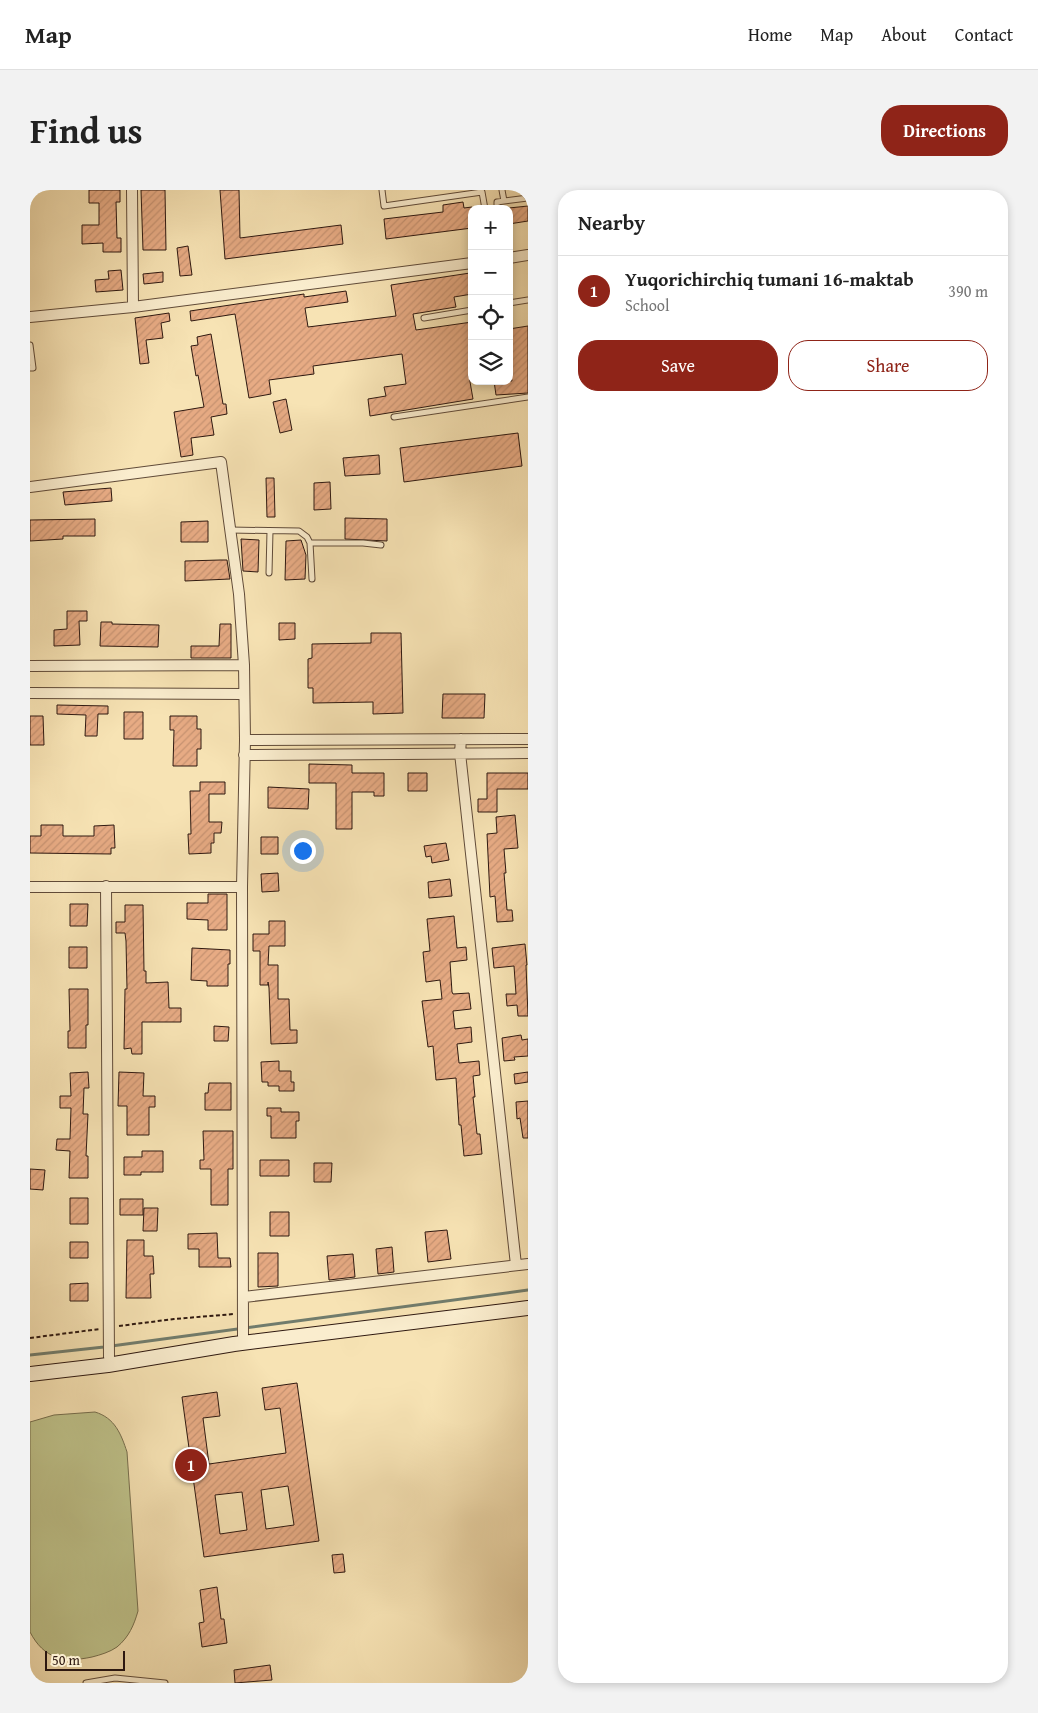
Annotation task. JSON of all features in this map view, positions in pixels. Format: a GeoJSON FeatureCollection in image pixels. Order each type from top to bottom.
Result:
{"type":"FeatureCollection","features":[{"type":"Feature","properties":{"kind":"main road"},"geometry":{"type":"LineString","coordinates":[[30,1366],[243,1335],[528,1301]]}},
{"type":"Feature","properties":{"kind":"main road"},"geometry":{"type":"LineString","coordinates":[[30,1374],[108,1365],[234,1344],[528,1308]]}},
{"type":"Feature","properties":{"kind":"street"},"geometry":{"type":"LineString","coordinates":[[132,190],[132,307]]}},
{"type":"Feature","properties":{"kind":"street"},"geometry":{"type":"LineString","coordinates":[[513,258],[528,256]]}},
{"type":"Feature","properties":{"kind":"street"},"geometry":{"type":"LineString","coordinates":[[30,317],[132,307],[468,264]]}},
{"type":"Feature","properties":{"kind":"street"},"geometry":{"type":"LineString","coordinates":[[30,487],[222,462],[229,530],[239,594],[244,665],[245,740],[242,887],[243,1335]]}},
{"type":"Feature","properties":{"kind":"street"},"geometry":{"type":"LineString","coordinates":[[30,666],[244,665]]}},
{"type":"Feature","properties":{"kind":"street"},"geometry":{"type":"LineString","coordinates":[[30,693],[244,694]]}},
{"type":"Feature","properties":{"kind":"street"},"geometry":{"type":"LineString","coordinates":[[460,739],[516,1265]]}},
{"type":"Feature","properties":{"kind":"street"},"geometry":{"type":"LineString","coordinates":[[245,740],[528,739]]}},
{"type":"Feature","properties":{"kind":"street"},"geometry":{"type":"LineString","coordinates":[[244,755],[528,753]]}},
{"type":"Feature","properties":{"kind":"street"},"geometry":{"type":"LineString","coordinates":[[106,886],[109,1353]]}},
{"type":"Feature","properties":{"kind":"street"},"geometry":{"type":"LineString","coordinates":[[30,887],[242,887]]}},
{"type":"Feature","properties":{"kind":"street"},"geometry":{"type":"LineString","coordinates":[[244,1297],[528,1264]]}},
{"type":"Feature","properties":{"kind":"lane"},"geometry":{"type":"LineString","coordinates":[[382,190],[384,206],[473,192],[482,192],[484,205]]}},
{"type":"Feature","properties":{"kind":"lane"},"geometry":{"type":"LineString","coordinates":[[502,190],[504,201]]}},
{"type":"Feature","properties":{"kind":"lane"},"geometry":{"type":"LineString","coordinates":[[496,205],[496,202],[528,198]]}},
{"type":"Feature","properties":{"kind":"lane"},"geometry":{"type":"LineString","coordinates":[[513,302],[528,300]]}},
{"type":"Feature","properties":{"kind":"lane"},"geometry":{"type":"LineString","coordinates":[[424,318],[468,311]]}},
{"type":"Feature","properties":{"kind":"lane"},"geometry":{"type":"LineString","coordinates":[[30,345],[33,368],[30,368]]}},
{"type":"Feature","properties":{"kind":"lane"},"geometry":{"type":"LineString","coordinates":[[394,417],[528,397]]}},
{"type":"Feature","properties":{"kind":"lane"},"geometry":{"type":"LineString","coordinates":[[229,530],[299,531],[307,537],[310,543],[312,579]]}},
{"type":"Feature","properties":{"kind":"lane"},"geometry":{"type":"LineString","coordinates":[[269,573],[270,530]]}},
{"type":"Feature","properties":{"kind":"lane"},"geometry":{"type":"LineString","coordinates":[[310,543],[381,545]]}},
{"type":"Feature","properties":{"kind":"lane"},"geometry":{"type":"LineString","coordinates":[[86,1683],[116,1678],[165,1683]]}},
{"type":"Feature","properties":{"kind":"path"},"geometry":{"type":"LineString","coordinates":[[30,1338],[109,1331],[174,1319],[243,1316]]}},
{"type":"Feature","properties":{"kind":"green space"},"geometry":{"type":"Polygon","coordinates":[[[95,1412],[108,1418],[120,1433],[127,1452],[138,1611],[128,1635],[114,1649],[82,1659],[64,1659],[48,1653],[30,1632],[30,1422],[54,1415],[95,1412]]]}},
{"type":"Feature","properties":{"kind":"building"},"geometry":{"type":"Polygon","coordinates":[[[89,190],[120,190],[120,202],[116,202],[117,238],[121,238],[121,252],[103,252],[103,243],[82,244],[82,225],[99,225],[99,203],[89,203],[89,190]]]}},
{"type":"Feature","properties":{"kind":"building"},"geometry":{"type":"Polygon","coordinates":[[[141,190],[165,190],[166,250],[143,250],[141,190]]]}},
{"type":"Feature","properties":{"kind":"building"},"geometry":{"type":"Polygon","coordinates":[[[220,190],[239,190],[240,238],[341,225],[343,244],[225,259],[220,190]]]}},
{"type":"Feature","properties":{"kind":"building"},"geometry":{"type":"Polygon","coordinates":[[[463,202],[464,208],[468,208],[468,229],[386,239],[384,219],[443,212],[443,205],[463,202]]]}},
{"type":"Feature","properties":{"kind":"building"},"geometry":{"type":"Polygon","coordinates":[[[528,206],[528,221],[513,223],[513,208],[528,206]]]}},
{"type":"Feature","properties":{"kind":"building"},"geometry":{"type":"Polygon","coordinates":[[[188,246],[192,275],[180,276],[177,248],[188,246]]]}},
{"type":"Feature","properties":{"kind":"building"},"geometry":{"type":"Polygon","coordinates":[[[121,270],[123,290],[96,292],[95,280],[109,279],[108,271],[121,270]]]}},
{"type":"Feature","properties":{"kind":"building"},"geometry":{"type":"Polygon","coordinates":[[[163,272],[163,282],[144,284],[143,274],[163,272]]]}},
{"type":"Feature","properties":{"kind":"building"},"geometry":{"type":"Polygon","coordinates":[[[468,273],[468,295],[454,297],[456,307],[413,314],[416,330],[468,323],[468,385],[471,385],[473,399],[370,416],[368,399],[386,396],[384,387],[406,384],[402,354],[313,366],[314,374],[269,380],[271,394],[249,398],[235,314],[191,321],[190,311],[304,294],[304,297],[346,291],[348,302],[305,308],[308,327],[396,316],[391,285],[468,273]]]}},
{"type":"Feature","properties":{"kind":"building"},"geometry":{"type":"Polygon","coordinates":[[[169,313],[170,321],[161,323],[163,338],[146,340],[149,363],[140,364],[135,318],[169,313]]]}},
{"type":"Feature","properties":{"kind":"building"},"geometry":{"type":"Polygon","coordinates":[[[528,326],[528,393],[496,395],[495,385],[513,385],[513,328],[528,326]]]}},
{"type":"Feature","properties":{"kind":"building"},"geometry":{"type":"Polygon","coordinates":[[[211,334],[223,404],[226,404],[227,414],[211,417],[214,435],[191,438],[193,455],[181,457],[174,412],[204,407],[191,346],[198,345],[197,337],[211,334]]]}},
{"type":"Feature","properties":{"kind":"building"},"geometry":{"type":"Polygon","coordinates":[[[286,399],[292,430],[280,433],[273,402],[286,399]]]}},
{"type":"Feature","properties":{"kind":"building"},"geometry":{"type":"Polygon","coordinates":[[[518,433],[522,466],[404,482],[400,448],[518,433]]]}},
{"type":"Feature","properties":{"kind":"building"},"geometry":{"type":"Polygon","coordinates":[[[379,455],[380,474],[345,476],[343,458],[379,455]]]}},
{"type":"Feature","properties":{"kind":"building"},"geometry":{"type":"Polygon","coordinates":[[[266,478],[274,478],[275,517],[267,517],[266,478]]]}},
{"type":"Feature","properties":{"kind":"building"},"geometry":{"type":"Polygon","coordinates":[[[330,482],[331,509],[314,510],[314,483],[330,482]]]}},
{"type":"Feature","properties":{"kind":"building"},"geometry":{"type":"Polygon","coordinates":[[[111,488],[112,501],[65,505],[63,492],[111,488]]]}},
{"type":"Feature","properties":{"kind":"building"},"geometry":{"type":"Polygon","coordinates":[[[345,518],[387,519],[387,541],[345,539],[345,518]]]}},
{"type":"Feature","properties":{"kind":"building"},"geometry":{"type":"Polygon","coordinates":[[[95,519],[95,536],[63,536],[63,539],[30,541],[30,520],[95,519]]]}},
{"type":"Feature","properties":{"kind":"building"},"geometry":{"type":"Polygon","coordinates":[[[208,521],[208,542],[181,542],[181,522],[208,521]]]}},
{"type":"Feature","properties":{"kind":"building"},"geometry":{"type":"Polygon","coordinates":[[[241,539],[259,540],[258,572],[243,571],[241,539]]]}},
{"type":"Feature","properties":{"kind":"building"},"geometry":{"type":"Polygon","coordinates":[[[301,540],[306,555],[305,579],[285,580],[286,541],[301,540]]]}},
{"type":"Feature","properties":{"kind":"building"},"geometry":{"type":"Polygon","coordinates":[[[227,560],[230,579],[185,581],[185,561],[227,560]]]}},
{"type":"Feature","properties":{"kind":"building"},"geometry":{"type":"Polygon","coordinates":[[[67,611],[87,611],[87,621],[79,621],[80,645],[54,646],[54,630],[67,629],[67,611]]]}},
{"type":"Feature","properties":{"kind":"building"},"geometry":{"type":"Polygon","coordinates":[[[101,622],[159,625],[158,647],[100,646],[101,622]]]}},
{"type":"Feature","properties":{"kind":"building"},"geometry":{"type":"Polygon","coordinates":[[[279,623],[295,623],[295,639],[279,640],[279,623]]]}},
{"type":"Feature","properties":{"kind":"building"},"geometry":{"type":"Polygon","coordinates":[[[220,624],[231,624],[231,658],[191,658],[191,646],[219,646],[220,624]]]}},
{"type":"Feature","properties":{"kind":"building"},"geometry":{"type":"Polygon","coordinates":[[[371,633],[401,633],[403,713],[373,714],[373,702],[313,703],[313,688],[308,688],[308,659],[312,658],[312,644],[371,643],[371,633]]]}},
{"type":"Feature","properties":{"kind":"building"},"geometry":{"type":"Polygon","coordinates":[[[443,694],[485,694],[484,718],[442,718],[443,694]]]}},
{"type":"Feature","properties":{"kind":"building"},"geometry":{"type":"Polygon","coordinates":[[[57,705],[108,706],[108,714],[98,714],[97,736],[85,736],[86,715],[57,714],[57,705]]]}},
{"type":"Feature","properties":{"kind":"building"},"geometry":{"type":"Polygon","coordinates":[[[124,712],[143,712],[143,739],[124,739],[124,712]]]}},
{"type":"Feature","properties":{"kind":"building"},"geometry":{"type":"Polygon","coordinates":[[[30,716],[43,716],[44,745],[30,745],[30,716]]]}},
{"type":"Feature","properties":{"kind":"building"},"geometry":{"type":"Polygon","coordinates":[[[170,716],[197,716],[197,729],[201,729],[201,749],[197,749],[197,766],[173,766],[174,730],[170,730],[170,716]]]}},
{"type":"Feature","properties":{"kind":"building"},"geometry":{"type":"Polygon","coordinates":[[[309,764],[352,765],[352,773],[384,773],[384,796],[374,796],[374,792],[352,792],[352,829],[336,829],[336,783],[309,783],[309,764]]]}},
{"type":"Feature","properties":{"kind":"building"},"geometry":{"type":"Polygon","coordinates":[[[408,773],[427,773],[427,791],[408,791],[408,773]]]}},
{"type":"Feature","properties":{"kind":"building"},"geometry":{"type":"Polygon","coordinates":[[[487,773],[528,773],[528,789],[497,789],[497,812],[478,812],[478,799],[487,799],[487,773]]]}},
{"type":"Feature","properties":{"kind":"building"},"geometry":{"type":"Polygon","coordinates":[[[200,782],[225,782],[225,794],[209,794],[209,822],[222,822],[221,833],[214,833],[211,853],[189,854],[188,834],[191,834],[190,791],[200,791],[200,782]]]}},
{"type":"Feature","properties":{"kind":"building"},"geometry":{"type":"Polygon","coordinates":[[[268,787],[309,789],[308,809],[268,808],[268,787]]]}},
{"type":"Feature","properties":{"kind":"building"},"geometry":{"type":"Polygon","coordinates":[[[515,815],[518,848],[504,849],[507,910],[512,910],[513,921],[497,922],[495,896],[490,897],[487,834],[497,833],[496,817],[515,815]]]}},
{"type":"Feature","properties":{"kind":"building"},"geometry":{"type":"Polygon","coordinates":[[[41,825],[63,825],[63,836],[94,836],[94,826],[114,825],[115,848],[111,848],[111,854],[30,853],[30,836],[41,836],[41,825]]]}},
{"type":"Feature","properties":{"kind":"building"},"geometry":{"type":"Polygon","coordinates":[[[261,837],[278,837],[278,854],[261,854],[261,837]]]}},
{"type":"Feature","properties":{"kind":"building"},"geometry":{"type":"Polygon","coordinates":[[[446,843],[449,860],[432,863],[431,856],[426,857],[424,846],[446,843]]]}},
{"type":"Feature","properties":{"kind":"building"},"geometry":{"type":"Polygon","coordinates":[[[278,873],[279,891],[262,892],[261,874],[278,873]]]}},
{"type":"Feature","properties":{"kind":"building"},"geometry":{"type":"Polygon","coordinates":[[[450,879],[452,896],[429,898],[428,882],[450,879]]]}},
{"type":"Feature","properties":{"kind":"building"},"geometry":{"type":"Polygon","coordinates":[[[208,894],[227,894],[227,930],[208,930],[208,920],[187,919],[187,903],[208,903],[208,894]]]}},
{"type":"Feature","properties":{"kind":"building"},"geometry":{"type":"Polygon","coordinates":[[[70,904],[88,904],[87,926],[70,926],[70,904]]]}},
{"type":"Feature","properties":{"kind":"building"},"geometry":{"type":"Polygon","coordinates":[[[125,905],[143,905],[144,971],[146,971],[146,983],[168,982],[169,1008],[181,1008],[181,1022],[142,1022],[142,1054],[132,1054],[131,1048],[124,1049],[125,989],[127,989],[126,941],[125,933],[116,933],[116,922],[125,922],[125,905]]]}},
{"type":"Feature","properties":{"kind":"building"},"geometry":{"type":"Polygon","coordinates":[[[454,916],[457,948],[466,947],[467,960],[450,962],[452,992],[453,994],[469,993],[471,1009],[453,1011],[455,1029],[471,1027],[472,1042],[457,1044],[459,1063],[479,1061],[480,1075],[473,1076],[475,1097],[473,1097],[477,1134],[480,1134],[482,1154],[464,1156],[461,1125],[459,1125],[456,1078],[436,1080],[433,1046],[428,1047],[422,1001],[442,999],[440,980],[426,982],[423,952],[430,951],[427,919],[454,916]]]}},
{"type":"Feature","properties":{"kind":"building"},"geometry":{"type":"Polygon","coordinates":[[[269,921],[285,921],[285,946],[269,946],[268,965],[278,965],[278,999],[289,999],[290,1030],[297,1030],[297,1043],[271,1044],[268,982],[268,985],[260,985],[260,951],[253,951],[253,934],[269,934],[269,921]]]}},
{"type":"Feature","properties":{"kind":"building"},"geometry":{"type":"Polygon","coordinates":[[[525,944],[528,1016],[518,1016],[517,1005],[507,1006],[506,994],[516,994],[514,966],[494,968],[492,948],[525,944]]]}},
{"type":"Feature","properties":{"kind":"building"},"geometry":{"type":"Polygon","coordinates":[[[69,947],[87,947],[87,968],[69,968],[69,947]]]}},
{"type":"Feature","properties":{"kind":"building"},"geometry":{"type":"Polygon","coordinates":[[[192,948],[230,950],[228,986],[207,986],[207,981],[191,980],[192,948]]]}},
{"type":"Feature","properties":{"kind":"building"},"geometry":{"type":"Polygon","coordinates":[[[69,989],[88,989],[86,1048],[68,1048],[68,1031],[70,1031],[69,989]]]}},
{"type":"Feature","properties":{"kind":"building"},"geometry":{"type":"Polygon","coordinates":[[[214,1026],[229,1027],[228,1041],[214,1041],[214,1026]]]}},
{"type":"Feature","properties":{"kind":"building"},"geometry":{"type":"Polygon","coordinates":[[[521,1035],[522,1040],[528,1039],[528,1056],[514,1057],[515,1060],[504,1061],[502,1038],[521,1035]]]}},
{"type":"Feature","properties":{"kind":"building"},"geometry":{"type":"Polygon","coordinates":[[[279,1061],[279,1071],[291,1071],[291,1082],[294,1082],[294,1091],[279,1091],[279,1086],[268,1086],[268,1082],[262,1082],[261,1062],[279,1061]]]}},
{"type":"Feature","properties":{"kind":"building"},"geometry":{"type":"Polygon","coordinates":[[[88,1072],[89,1088],[84,1088],[83,1114],[88,1114],[86,1156],[88,1156],[88,1178],[69,1178],[70,1151],[56,1150],[57,1139],[70,1139],[71,1108],[60,1108],[60,1096],[71,1096],[70,1073],[88,1072]]]}},
{"type":"Feature","properties":{"kind":"building"},"geometry":{"type":"Polygon","coordinates":[[[119,1072],[144,1073],[143,1096],[155,1096],[155,1107],[149,1107],[149,1135],[127,1135],[127,1106],[118,1106],[119,1072]]]}},
{"type":"Feature","properties":{"kind":"building"},"geometry":{"type":"Polygon","coordinates":[[[528,1072],[528,1082],[515,1084],[514,1074],[528,1072]]]}},
{"type":"Feature","properties":{"kind":"building"},"geometry":{"type":"Polygon","coordinates":[[[209,1083],[231,1083],[231,1110],[205,1110],[205,1093],[208,1093],[209,1083]]]}},
{"type":"Feature","properties":{"kind":"building"},"geometry":{"type":"Polygon","coordinates":[[[528,1101],[528,1138],[523,1138],[520,1118],[517,1119],[516,1102],[528,1101]]]}},
{"type":"Feature","properties":{"kind":"building"},"geometry":{"type":"Polygon","coordinates":[[[267,1108],[281,1108],[281,1112],[299,1112],[299,1121],[296,1121],[296,1138],[271,1138],[271,1116],[267,1116],[267,1108]]]}},
{"type":"Feature","properties":{"kind":"building"},"geometry":{"type":"Polygon","coordinates":[[[203,1131],[233,1131],[233,1169],[228,1169],[228,1205],[211,1205],[211,1169],[200,1169],[200,1160],[204,1160],[203,1131]]]}},
{"type":"Feature","properties":{"kind":"building"},"geometry":{"type":"Polygon","coordinates":[[[142,1151],[163,1151],[163,1172],[141,1172],[141,1175],[124,1175],[124,1157],[142,1157],[142,1151]]]}},
{"type":"Feature","properties":{"kind":"building"},"geometry":{"type":"Polygon","coordinates":[[[260,1160],[289,1160],[289,1176],[260,1176],[260,1160]]]}},
{"type":"Feature","properties":{"kind":"building"},"geometry":{"type":"Polygon","coordinates":[[[314,1163],[332,1163],[331,1182],[314,1182],[314,1163]]]}},
{"type":"Feature","properties":{"kind":"building"},"geometry":{"type":"Polygon","coordinates":[[[30,1169],[45,1170],[43,1190],[30,1189],[30,1169]]]}},
{"type":"Feature","properties":{"kind":"building"},"geometry":{"type":"Polygon","coordinates":[[[70,1198],[88,1198],[88,1224],[70,1224],[70,1198]]]}},
{"type":"Feature","properties":{"kind":"building"},"geometry":{"type":"Polygon","coordinates":[[[120,1199],[143,1199],[143,1215],[120,1215],[120,1199]]]}},
{"type":"Feature","properties":{"kind":"building"},"geometry":{"type":"Polygon","coordinates":[[[144,1208],[158,1208],[157,1231],[143,1231],[144,1208]]]}},
{"type":"Feature","properties":{"kind":"building"},"geometry":{"type":"Polygon","coordinates":[[[270,1212],[289,1212],[289,1236],[270,1236],[270,1212]]]}},
{"type":"Feature","properties":{"kind":"building"},"geometry":{"type":"Polygon","coordinates":[[[447,1230],[451,1259],[428,1262],[425,1232],[447,1230]]]}},
{"type":"Feature","properties":{"kind":"building"},"geometry":{"type":"Polygon","coordinates":[[[217,1233],[218,1258],[230,1258],[231,1267],[199,1267],[199,1249],[188,1249],[188,1234],[217,1233]]]}},
{"type":"Feature","properties":{"kind":"building"},"geometry":{"type":"Polygon","coordinates":[[[127,1240],[144,1240],[144,1256],[153,1256],[154,1274],[150,1274],[151,1298],[126,1298],[127,1240]]]}},
{"type":"Feature","properties":{"kind":"building"},"geometry":{"type":"Polygon","coordinates":[[[70,1242],[88,1242],[88,1258],[70,1258],[70,1242]]]}},
{"type":"Feature","properties":{"kind":"building"},"geometry":{"type":"Polygon","coordinates":[[[392,1247],[394,1272],[378,1274],[376,1249],[392,1247]]]}},
{"type":"Feature","properties":{"kind":"building"},"geometry":{"type":"Polygon","coordinates":[[[258,1253],[278,1253],[278,1286],[258,1287],[258,1253]]]}},
{"type":"Feature","properties":{"kind":"building"},"geometry":{"type":"Polygon","coordinates":[[[353,1254],[355,1277],[329,1280],[327,1256],[353,1254]]]}},
{"type":"Feature","properties":{"kind":"building"},"geometry":{"type":"Polygon","coordinates":[[[88,1283],[88,1301],[70,1301],[70,1284],[88,1283]]]}},
{"type":"Feature","properties":{"kind":"building"},"geometry":{"type":"Polygon","coordinates":[[[297,1383],[319,1541],[204,1557],[182,1397],[217,1392],[220,1416],[203,1418],[209,1464],[286,1453],[280,1408],[265,1410],[262,1388],[297,1383]],[[288,1486],[261,1490],[266,1529],[294,1525],[288,1486]],[[242,1492],[215,1495],[220,1534],[247,1530],[242,1492]]]}},
{"type":"Feature","properties":{"kind":"building"},"geometry":{"type":"Polygon","coordinates":[[[343,1554],[345,1572],[334,1573],[332,1555],[343,1554]]]}},
{"type":"Feature","properties":{"kind":"building"},"geometry":{"type":"Polygon","coordinates":[[[217,1587],[221,1619],[224,1619],[227,1643],[202,1647],[199,1623],[204,1622],[200,1590],[217,1587]]]}},
{"type":"Feature","properties":{"kind":"building"},"geometry":{"type":"Polygon","coordinates":[[[270,1665],[272,1680],[235,1683],[234,1670],[270,1665]]]}},
{"type":"Feature","properties":{"kind":"waterway"},"geometry":{"type":"LineString","coordinates":[[30,1355],[104,1347],[528,1290]]}},
{"type":"Feature","properties":{"kind":"place","name":"Yuqorichirchiq tumani 16-maktab"},"geometry":{"type":"Point","coordinates":[191,1465]}}]}
